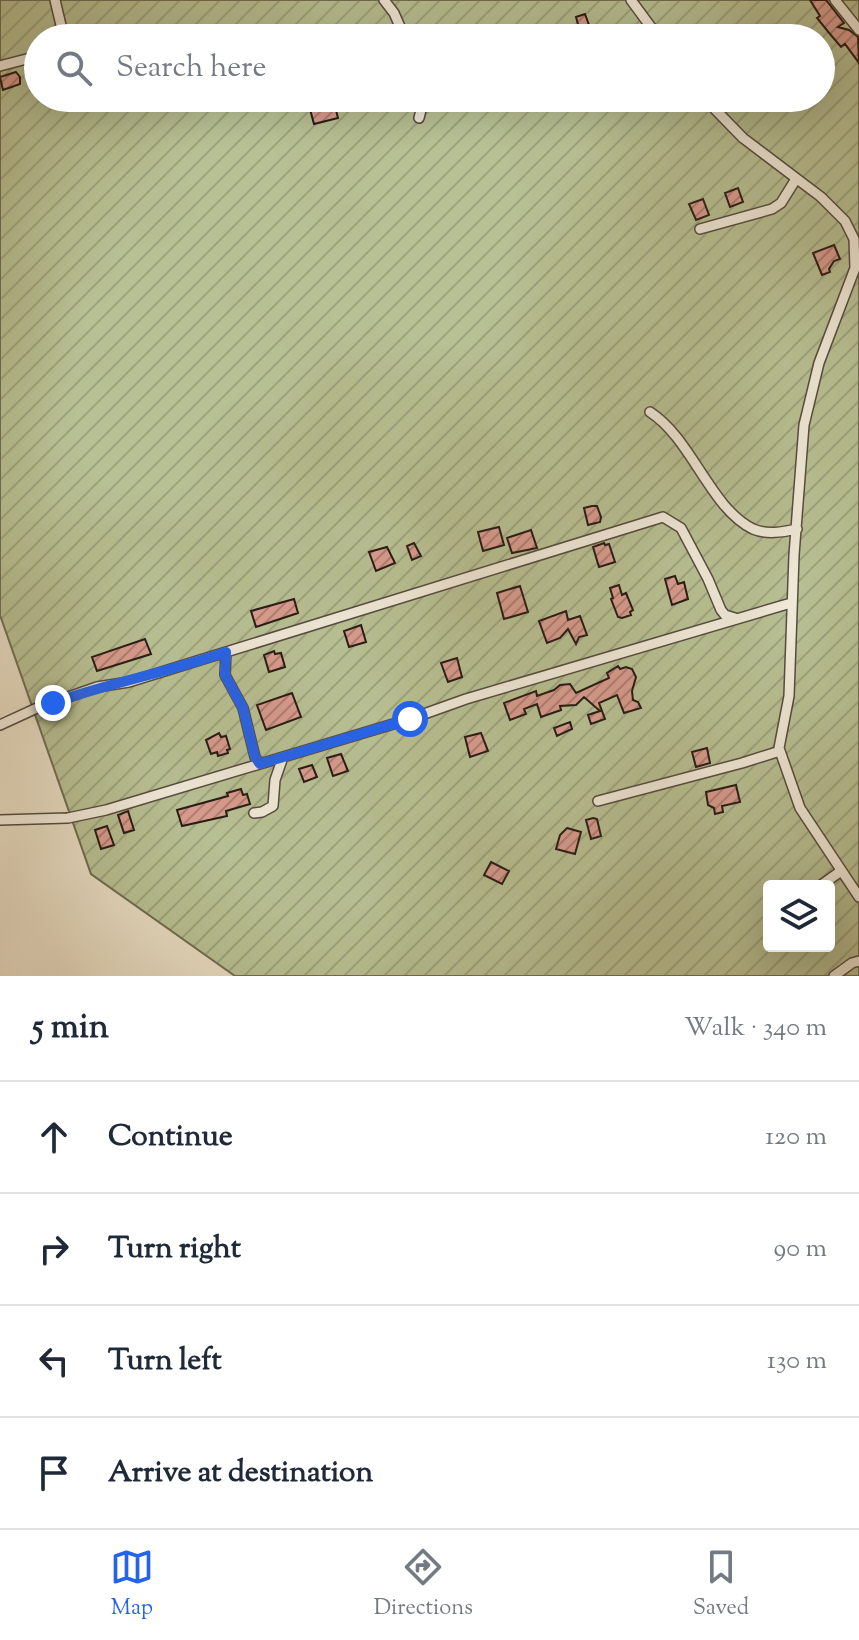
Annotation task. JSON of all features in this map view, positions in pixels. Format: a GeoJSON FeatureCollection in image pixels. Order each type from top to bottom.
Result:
{"type":"FeatureCollection","features":[{"type":"Feature","properties":{"kind":"street"},"geometry":{"type":"LineString","coordinates":[[55,0],[61,24]]}},
{"type":"Feature","properties":{"kind":"street"},"geometry":{"type":"LineString","coordinates":[[384,0],[399,24]]}},
{"type":"Feature","properties":{"kind":"street"},"geometry":{"type":"LineString","coordinates":[[631,0],[648,24]]}},
{"type":"Feature","properties":{"kind":"street"},"geometry":{"type":"LineString","coordinates":[[835,0],[859,30]]}},
{"type":"Feature","properties":{"kind":"street"},"geometry":{"type":"LineString","coordinates":[[0,65],[24,59]]}},
{"type":"Feature","properties":{"kind":"street"},"geometry":{"type":"LineString","coordinates":[[419,118],[420,112]]}},
{"type":"Feature","properties":{"kind":"street"},"geometry":{"type":"LineString","coordinates":[[718,112],[743,138],[838,212],[851,231],[856,247],[855,268],[819,363],[809,399],[791,603],[789,696],[780,751],[800,808],[859,897]]}},
{"type":"Feature","properties":{"kind":"street"},"geometry":{"type":"LineString","coordinates":[[700,229],[772,209],[781,203],[796,179]]}},
{"type":"Feature","properties":{"kind":"street"},"geometry":{"type":"LineString","coordinates":[[650,412],[674,432],[727,506],[746,523],[768,533],[797,529]]}},
{"type":"Feature","properties":{"kind":"street"},"geometry":{"type":"LineString","coordinates":[[0,725],[97,687],[129,682],[663,517],[681,528],[721,610],[735,618]]}},
{"type":"Feature","properties":{"kind":"street"},"geometry":{"type":"LineString","coordinates":[[0,820],[68,818],[106,810],[791,603]]}},
{"type":"Feature","properties":{"kind":"street"},"geometry":{"type":"LineString","coordinates":[[226,652],[225,675],[243,708],[255,757],[260,764]]}},
{"type":"Feature","properties":{"kind":"street"},"geometry":{"type":"LineString","coordinates":[[598,801],[780,751]]}},
{"type":"Feature","properties":{"kind":"street"},"geometry":{"type":"LineString","coordinates":[[254,813],[273,806],[275,780],[283,757]]}},
{"type":"Feature","properties":{"kind":"street"},"geometry":{"type":"LineString","coordinates":[[828,880],[841,871]]}},
{"type":"Feature","properties":{"kind":"street"},"geometry":{"type":"LineString","coordinates":[[834,976],[859,961]]}},
{"type":"Feature","properties":{"kind":"green space"},"geometry":{"type":"Polygon","coordinates":[[[0,0],[859,0],[859,976],[235,976],[91,874],[0,615],[0,0]]]}},
{"type":"Feature","properties":{"kind":"building"},"geometry":{"type":"Polygon","coordinates":[[[810,0],[826,0],[844,23],[838,27],[858,37],[859,63],[845,44],[841,47],[835,40],[835,24],[822,24],[817,18],[820,16],[810,0]]]}},
{"type":"Feature","properties":{"kind":"building"},"geometry":{"type":"Polygon","coordinates":[[[585,14],[589,24],[578,24],[576,17],[585,14]]]}},
{"type":"Feature","properties":{"kind":"building"},"geometry":{"type":"Polygon","coordinates":[[[16,72],[20,84],[3,90],[0,77],[16,72]]]}},
{"type":"Feature","properties":{"kind":"building"},"geometry":{"type":"Polygon","coordinates":[[[311,112],[336,112],[338,118],[314,124],[311,112]]]}},
{"type":"Feature","properties":{"kind":"building"},"geometry":{"type":"Polygon","coordinates":[[[738,188],[743,202],[730,207],[725,193],[738,188]]]}},
{"type":"Feature","properties":{"kind":"building"},"geometry":{"type":"Polygon","coordinates":[[[703,199],[709,215],[696,220],[689,204],[703,199]]]}},
{"type":"Feature","properties":{"kind":"building"},"geometry":{"type":"Polygon","coordinates":[[[834,245],[840,259],[834,261],[830,272],[822,275],[813,253],[834,245]]]}},
{"type":"Feature","properties":{"kind":"building"},"geometry":{"type":"Polygon","coordinates":[[[597,506],[600,522],[588,525],[584,508],[597,506]]]}},
{"type":"Feature","properties":{"kind":"building"},"geometry":{"type":"Polygon","coordinates":[[[499,527],[504,545],[483,551],[478,532],[499,527]]]}},
{"type":"Feature","properties":{"kind":"building"},"geometry":{"type":"Polygon","coordinates":[[[531,530],[537,548],[512,553],[507,538],[531,530]]]}},
{"type":"Feature","properties":{"kind":"building"},"geometry":{"type":"Polygon","coordinates":[[[414,543],[421,556],[412,560],[407,546],[414,543]]]}},
{"type":"Feature","properties":{"kind":"building"},"geometry":{"type":"Polygon","coordinates":[[[609,544],[615,562],[599,567],[593,547],[609,544]]]}},
{"type":"Feature","properties":{"kind":"building"},"geometry":{"type":"Polygon","coordinates":[[[387,547],[395,563],[376,571],[369,552],[387,547]]]}},
{"type":"Feature","properties":{"kind":"building"},"geometry":{"type":"Polygon","coordinates":[[[675,576],[678,584],[684,582],[688,599],[672,605],[665,579],[675,576]]]}},
{"type":"Feature","properties":{"kind":"building"},"geometry":{"type":"Polygon","coordinates":[[[619,585],[633,610],[631,615],[622,618],[618,617],[610,588],[619,585]]]}},
{"type":"Feature","properties":{"kind":"building"},"geometry":{"type":"Polygon","coordinates":[[[520,586],[528,612],[504,619],[497,593],[520,586]]]}},
{"type":"Feature","properties":{"kind":"building"},"geometry":{"type":"Polygon","coordinates":[[[294,599],[298,613],[256,627],[251,611],[294,599]]]}},
{"type":"Feature","properties":{"kind":"building"},"geometry":{"type":"Polygon","coordinates":[[[566,611],[568,620],[580,616],[587,635],[579,637],[576,644],[568,629],[560,638],[547,643],[539,621],[566,611]]]}},
{"type":"Feature","properties":{"kind":"building"},"geometry":{"type":"Polygon","coordinates":[[[361,625],[366,642],[349,647],[344,631],[361,625]]]}},
{"type":"Feature","properties":{"kind":"building"},"geometry":{"type":"Polygon","coordinates":[[[145,639],[151,654],[97,671],[92,657],[145,639]]]}},
{"type":"Feature","properties":{"kind":"building"},"geometry":{"type":"Polygon","coordinates":[[[274,651],[275,654],[281,653],[285,667],[269,672],[264,655],[274,651]]]}},
{"type":"Feature","properties":{"kind":"building"},"geometry":{"type":"Polygon","coordinates":[[[457,658],[462,677],[448,682],[441,663],[457,658]]]}},
{"type":"Feature","properties":{"kind":"building"},"geometry":{"type":"Polygon","coordinates":[[[618,666],[620,669],[632,669],[636,677],[633,700],[641,708],[624,713],[617,695],[599,703],[605,719],[591,724],[588,715],[600,711],[584,697],[576,705],[560,706],[561,710],[541,717],[537,704],[524,709],[526,714],[510,720],[504,703],[536,691],[537,696],[560,685],[570,684],[576,693],[609,678],[607,673],[618,666]]]}},
{"type":"Feature","properties":{"kind":"building"},"geometry":{"type":"Polygon","coordinates":[[[292,693],[301,717],[266,730],[257,705],[292,693]]]}},
{"type":"Feature","properties":{"kind":"building"},"geometry":{"type":"Polygon","coordinates":[[[570,722],[572,729],[557,736],[554,728],[570,722]]]}},
{"type":"Feature","properties":{"kind":"building"},"geometry":{"type":"Polygon","coordinates":[[[219,733],[221,737],[226,736],[230,749],[228,753],[218,756],[217,752],[211,754],[206,740],[219,733]]]}},
{"type":"Feature","properties":{"kind":"building"},"geometry":{"type":"Polygon","coordinates":[[[481,733],[488,751],[470,757],[465,737],[481,733]]]}},
{"type":"Feature","properties":{"kind":"building"},"geometry":{"type":"Polygon","coordinates":[[[707,748],[710,763],[696,767],[692,752],[707,748]]]}},
{"type":"Feature","properties":{"kind":"building"},"geometry":{"type":"Polygon","coordinates":[[[341,754],[348,771],[333,776],[327,758],[341,754]]]}},
{"type":"Feature","properties":{"kind":"building"},"geometry":{"type":"Polygon","coordinates":[[[312,765],[317,777],[304,782],[299,769],[312,765]]]}},
{"type":"Feature","properties":{"kind":"building"},"geometry":{"type":"Polygon","coordinates":[[[736,785],[740,802],[722,806],[723,812],[715,814],[714,808],[708,805],[706,792],[736,785]]]}},
{"type":"Feature","properties":{"kind":"building"},"geometry":{"type":"Polygon","coordinates":[[[241,789],[243,795],[247,794],[250,804],[226,811],[227,816],[182,826],[177,810],[228,796],[227,793],[241,789]]]}},
{"type":"Feature","properties":{"kind":"building"},"geometry":{"type":"Polygon","coordinates":[[[128,811],[134,830],[124,833],[118,815],[128,811]]]}},
{"type":"Feature","properties":{"kind":"building"},"geometry":{"type":"Polygon","coordinates":[[[597,819],[601,836],[591,839],[586,820],[597,819]]]}},
{"type":"Feature","properties":{"kind":"building"},"geometry":{"type":"Polygon","coordinates":[[[107,826],[114,845],[101,849],[95,830],[107,826]]]}},
{"type":"Feature","properties":{"kind":"building"},"geometry":{"type":"Polygon","coordinates":[[[567,828],[581,832],[575,854],[556,849],[560,835],[567,828]]]}},
{"type":"Feature","properties":{"kind":"building"},"geometry":{"type":"Polygon","coordinates":[[[491,862],[509,871],[502,884],[484,875],[491,862]]]}},
{"type":"Feature","properties":{"kind":"route"},"geometry":{"type":"LineString","coordinates":[[53,703],[97,687],[129,682],[226,652],[225,675],[243,708],[255,757],[260,764],[410,719]]}}]}
